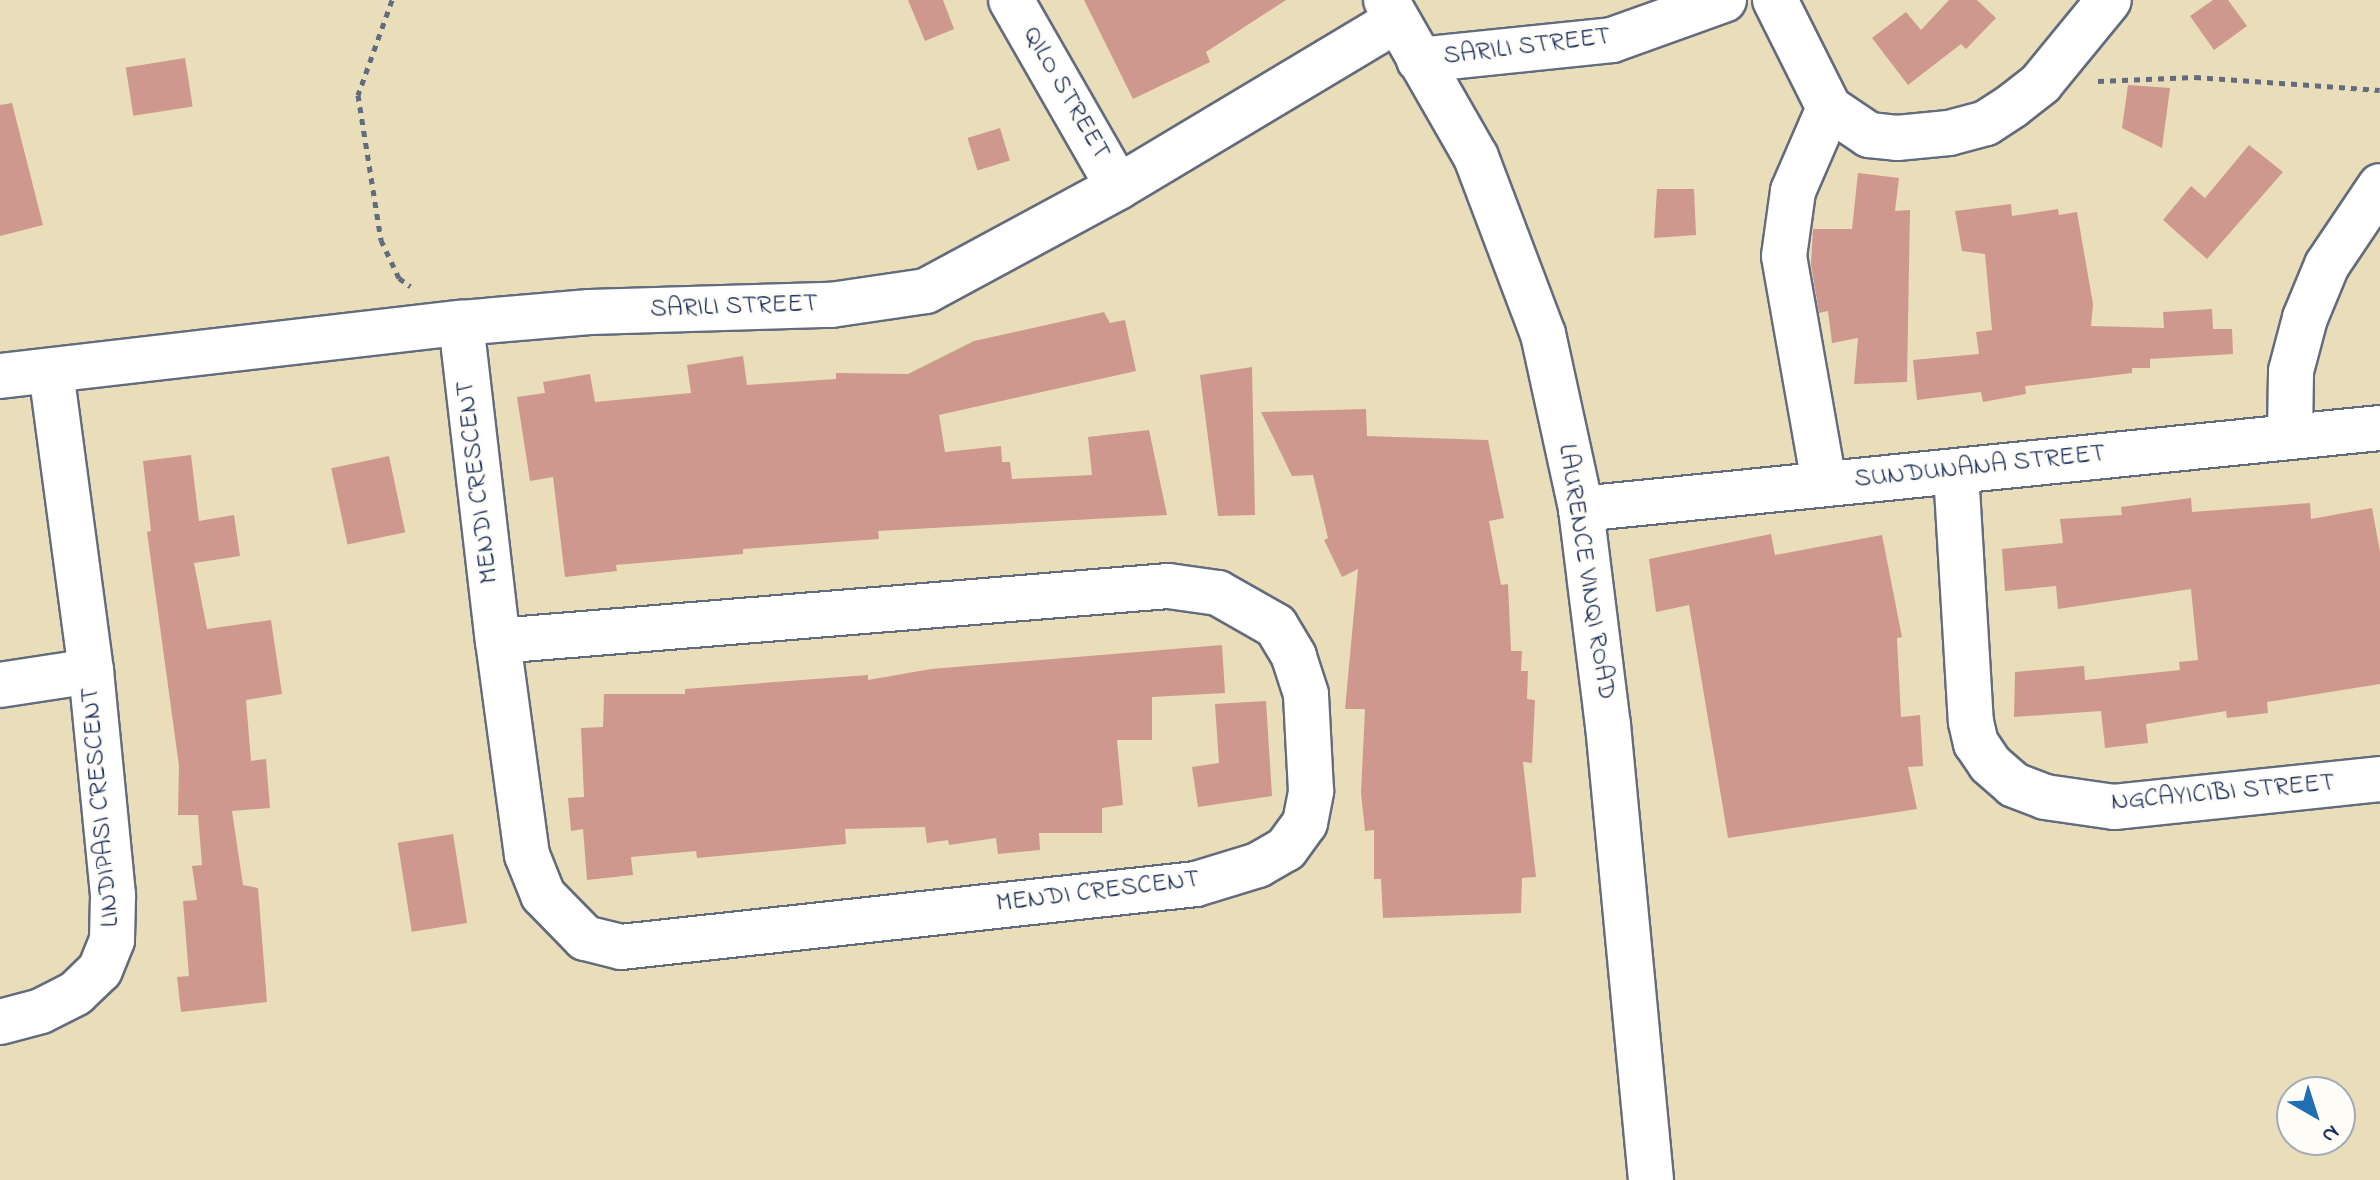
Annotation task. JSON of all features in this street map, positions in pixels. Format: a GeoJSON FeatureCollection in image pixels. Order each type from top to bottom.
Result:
{"type":"FeatureCollection","features":[{"type":"Feature","properties":{"kind":"street","name":"QILO STREET"},"geometry":{"type":"LineString","coordinates":[[1011,0],[1118,187]]}},
{"type":"Feature","properties":{"kind":"street","name":"SARILI STREET"},"geometry":{"type":"LineString","coordinates":[[1419,60],[1612,40],[1724,0]]}},
{"type":"Feature","properties":{"kind":"street"},"geometry":{"type":"LineString","coordinates":[[1775,0],[1829,108],[1869,135],[1897,138],[1949,133],[1986,123],[2041,83],[2109,0]]}},
{"type":"Feature","properties":{"kind":"street","name":"SARILI STREET"},"geometry":{"type":"LineString","coordinates":[[0,376],[461,323],[889,300],[964,275],[1118,187],[1391,10]]}},
{"type":"Feature","properties":{"kind":"street","name":"LAURENCE VINQI ROAD"},"geometry":{"type":"LineString","coordinates":[[1391,10],[1476,157],[1543,334],[1581,509],[1608,725],[1651,1180]]}},
{"type":"Feature","properties":{"kind":"street"},"geometry":{"type":"LineString","coordinates":[[1824,483],[1784,256],[1793,191],[1829,108]]}},
{"type":"Feature","properties":{"kind":"street"},"geometry":{"type":"LineString","coordinates":[[2290,436],[2291,371],[2305,318],[2327,265],[2380,186]]}},
{"type":"Feature","properties":{"kind":"street","name":"MENDI CRESCENT"},"geometry":{"type":"LineString","coordinates":[[461,323],[498,641],[532,869],[543,895],[585,938],[621,947],[1196,884],[1258,865],[1286,849],[1305,823],[1311,791],[1306,694],[1294,656],[1276,626],[1218,593],[1168,586],[498,641]]}},
{"type":"Feature","properties":{"kind":"street","name":"LINDIPASI CRESCENT"},"geometry":{"type":"LineString","coordinates":[[0,1022],[41,1011],[76,993],[100,970],[112,940],[113,895],[91,671],[51,371]]}},
{"type":"Feature","properties":{"kind":"street","name":"SUNDUNANA STREET"},"geometry":{"type":"LineString","coordinates":[[1581,509],[2380,428]]}},
{"type":"Feature","properties":{"kind":"street","name":"NGCAYICIBI STREET"},"geometry":{"type":"LineString","coordinates":[[1956,472],[1971,722],[1976,743],[1990,764],[2014,785],[2045,797],[2114,807],[2380,779]]}},
{"type":"Feature","properties":{"kind":"street","name":"LINDIPASI CRESCENT"},"geometry":{"type":"LineString","coordinates":[[0,685],[91,671]]}},
{"type":"Feature","properties":{"kind":"path"},"geometry":{"type":"LineString","coordinates":[[392,0],[358,95],[381,240],[399,278],[461,323]]}},
{"type":"Feature","properties":{"kind":"path"},"geometry":{"type":"LineString","coordinates":[[2041,83],[2195,77],[2380,90]]}},
{"type":"Feature","properties":{"kind":"building"},"geometry":{"type":"Polygon","coordinates":[[[908,0],[943,0],[954,29],[925,41],[908,0]]]}},
{"type":"Feature","properties":{"kind":"building"},"geometry":{"type":"Polygon","coordinates":[[[1084,0],[1286,0],[1206,52],[1210,62],[1133,99],[1084,0]]]}},
{"type":"Feature","properties":{"kind":"building"},"geometry":{"type":"Polygon","coordinates":[[[1949,0],[1977,0],[1996,18],[1966,49],[1961,44],[1908,85],[1872,38],[1906,12],[1921,30],[1949,0]]]}},
{"type":"Feature","properties":{"kind":"building"},"geometry":{"type":"Polygon","coordinates":[[[2213,0],[2228,0],[2247,26],[2214,50],[2190,16],[2213,0]]]}},
{"type":"Feature","properties":{"kind":"building"},"geometry":{"type":"Polygon","coordinates":[[[185,58],[193,106],[133,116],[126,67],[185,58]]]}},
{"type":"Feature","properties":{"kind":"building"},"geometry":{"type":"Polygon","coordinates":[[[2128,85],[2170,88],[2162,148],[2122,128],[2128,85]]]}},
{"type":"Feature","properties":{"kind":"building"},"geometry":{"type":"Polygon","coordinates":[[[12,103],[43,225],[0,236],[0,105],[12,103]]]}},
{"type":"Feature","properties":{"kind":"building"},"geometry":{"type":"Polygon","coordinates":[[[1000,128],[1010,161],[977,170],[967,138],[1000,128]]]}},
{"type":"Feature","properties":{"kind":"building"},"geometry":{"type":"Polygon","coordinates":[[[2249,145],[2283,172],[2207,259],[2163,220],[2191,186],[2205,198],[2249,145]]]}},
{"type":"Feature","properties":{"kind":"building"},"geometry":{"type":"Polygon","coordinates":[[[1858,173],[1899,178],[1895,211],[1910,210],[1907,382],[1854,384],[1858,338],[1832,343],[1828,311],[1819,313],[1811,264],[1813,229],[1852,229],[1858,173]]]}},
{"type":"Feature","properties":{"kind":"building"},"geometry":{"type":"Polygon","coordinates":[[[1657,189],[1694,189],[1696,235],[1654,238],[1657,189]]]}},
{"type":"Feature","properties":{"kind":"building"},"geometry":{"type":"Polygon","coordinates":[[[2011,204],[2012,216],[2058,209],[2059,215],[2077,212],[2093,304],[2091,326],[2164,328],[2163,312],[2212,309],[2213,329],[2232,329],[2233,354],[2150,359],[2150,368],[2132,368],[2132,373],[2025,386],[2026,394],[1983,402],[1981,392],[1917,400],[1913,360],[1979,354],[1976,332],[1992,330],[1985,254],[1962,251],[1955,211],[2011,204]]]}},
{"type":"Feature","properties":{"kind":"building"},"geometry":{"type":"Polygon","coordinates":[[[1104,312],[1110,323],[1125,320],[1136,371],[939,415],[945,452],[1001,446],[1002,462],[1010,462],[1012,479],[1092,475],[1088,437],[1149,430],[1167,515],[878,531],[879,539],[743,549],[743,554],[616,565],[617,571],[565,577],[553,477],[530,481],[517,397],[545,393],[543,382],[590,374],[595,402],[691,393],[687,365],[743,356],[747,385],[836,379],[836,373],[908,374],[974,341],[1104,312]]]}},
{"type":"Feature","properties":{"kind":"building"},"geometry":{"type":"Polygon","coordinates":[[[1252,367],[1255,515],[1218,516],[1200,375],[1252,367]]]}},
{"type":"Feature","properties":{"kind":"building"},"geometry":{"type":"Polygon","coordinates":[[[1366,409],[1367,436],[1488,440],[1504,518],[1489,521],[1501,585],[1508,584],[1511,651],[1522,651],[1521,671],[1528,671],[1527,699],[1535,700],[1532,763],[1523,762],[1536,877],[1522,878],[1521,913],[1383,918],[1381,879],[1374,879],[1374,830],[1365,831],[1361,793],[1365,709],[1345,709],[1358,569],[1342,577],[1324,540],[1328,538],[1313,475],[1292,476],[1261,412],[1366,409]]]}},
{"type":"Feature","properties":{"kind":"building"},"geometry":{"type":"Polygon","coordinates":[[[191,455],[199,521],[234,515],[240,556],[194,563],[207,629],[271,620],[282,694],[246,700],[251,761],[266,759],[270,808],[232,811],[243,885],[258,888],[267,1002],[181,1012],[177,977],[189,976],[183,901],[197,900],[192,866],[202,865],[198,815],[178,815],[179,766],[147,532],[151,531],[143,461],[191,455]]]}},
{"type":"Feature","properties":{"kind":"building"},"geometry":{"type":"Polygon","coordinates":[[[389,456],[405,532],[348,545],[331,468],[389,456]]]}},
{"type":"Feature","properties":{"kind":"building"},"geometry":{"type":"Polygon","coordinates":[[[2191,498],[2192,512],[2310,503],[2311,519],[2372,508],[2380,552],[2380,684],[2267,702],[2268,713],[2227,718],[2226,711],[2146,724],[2148,743],[2105,748],[2101,711],[2014,717],[2015,672],[2084,666],[2085,680],[2180,670],[2179,662],[2198,660],[2191,589],[2058,609],[2056,586],[2005,591],[2002,549],[2063,543],[2060,519],[2122,515],[2121,507],[2191,498]]]}},
{"type":"Feature","properties":{"kind":"building"},"geometry":{"type":"Polygon","coordinates":[[[1771,534],[1775,555],[1882,535],[1902,637],[1897,638],[1901,717],[1920,715],[1923,766],[1908,767],[1917,809],[1728,838],[1689,605],[1656,612],[1649,559],[1771,534]]]}},
{"type":"Feature","properties":{"kind":"building"},"geometry":{"type":"Polygon","coordinates":[[[1222,645],[1225,693],[1152,697],[1152,740],[1117,740],[1123,805],[1102,808],[1102,833],[1039,833],[1040,850],[998,854],[996,838],[949,845],[948,840],[927,843],[925,827],[845,829],[846,844],[697,858],[696,851],[631,857],[633,875],[587,880],[583,829],[571,831],[568,798],[584,797],[581,728],[603,727],[604,694],[685,694],[685,689],[868,675],[868,680],[931,669],[1222,645]]]}},
{"type":"Feature","properties":{"kind":"building"},"geometry":{"type":"Polygon","coordinates":[[[1266,701],[1272,796],[1198,807],[1192,767],[1219,763],[1215,704],[1266,701]]]}},
{"type":"Feature","properties":{"kind":"building"},"geometry":{"type":"Polygon","coordinates":[[[453,834],[467,923],[412,932],[398,843],[453,834]]]}}]}
